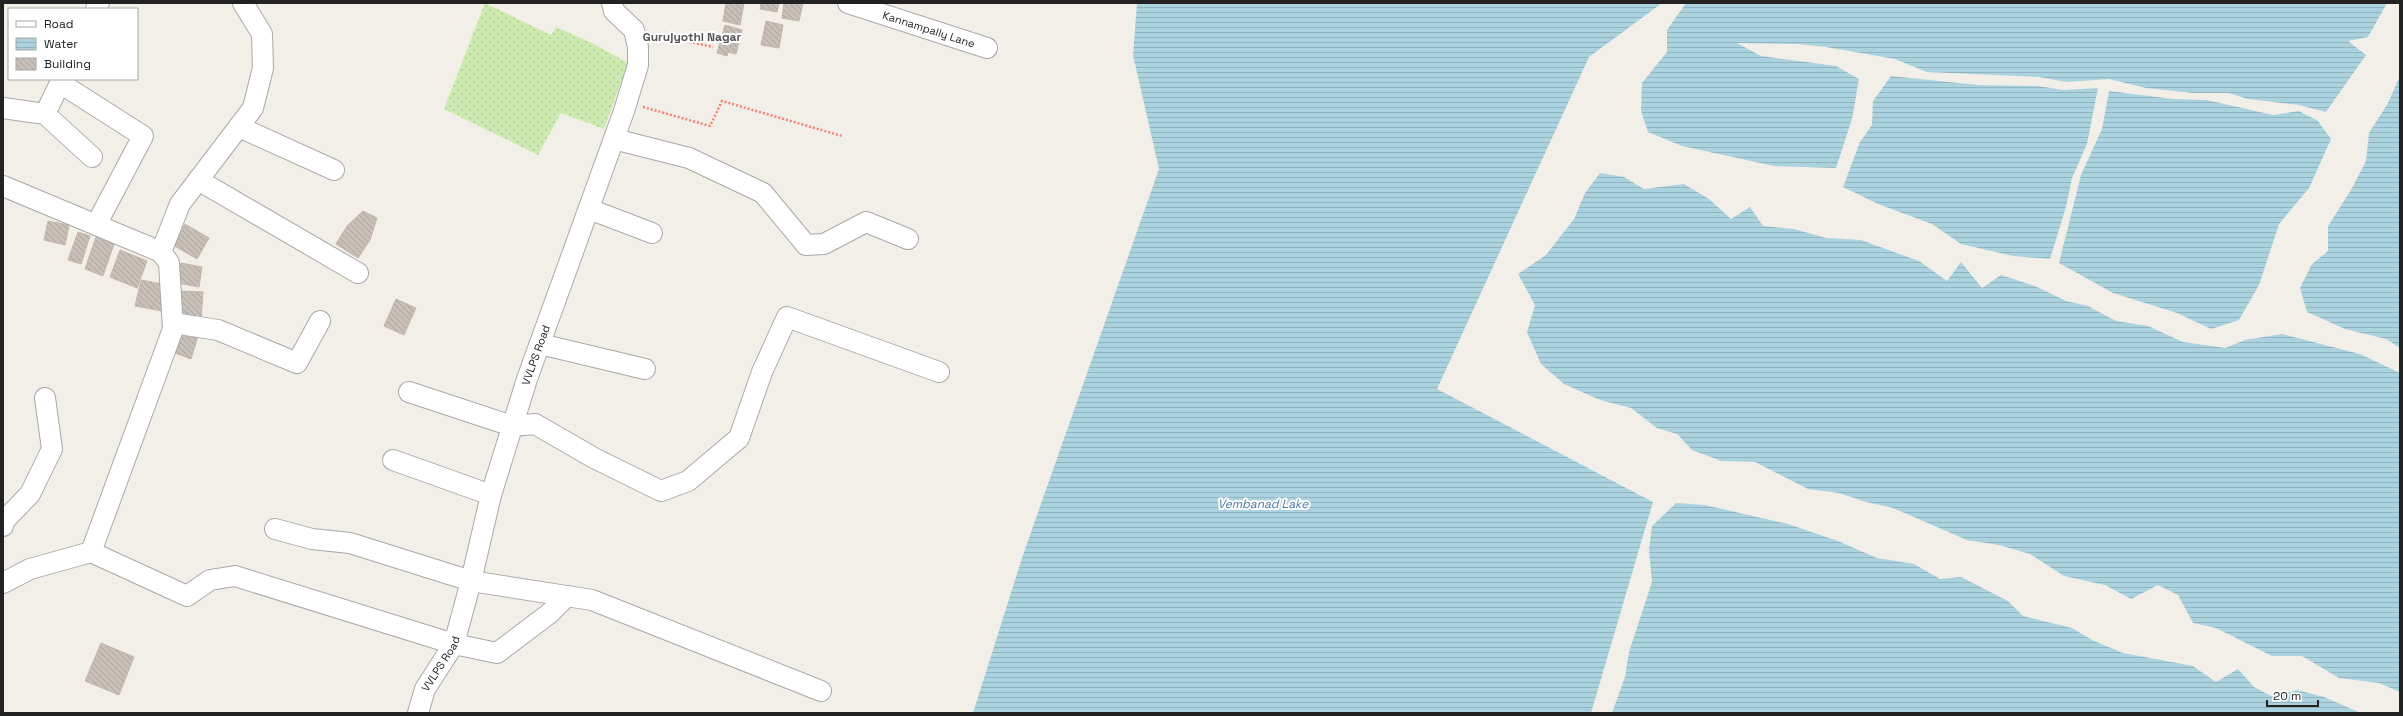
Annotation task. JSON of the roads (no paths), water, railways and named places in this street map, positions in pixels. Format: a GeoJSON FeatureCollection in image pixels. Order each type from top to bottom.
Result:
{"type":"FeatureCollection","features":[{"type":"Feature","properties":{"kind":"street"},"geometry":{"type":"LineString","coordinates":[[161,252],[180,204],[253,108],[263,68],[262,34],[243,3]]}},
{"type":"Feature","properties":{"kind":"street","name":"VVLPS Road"},"geometry":{"type":"LineString","coordinates":[[418,713],[425,689],[454,644],[472,581],[491,495],[512,426],[627,103],[638,65],[638,47],[634,30],[614,11],[612,3]]}},
{"type":"Feature","properties":{"kind":"street","name":"Kannampally Lane"},"geometry":{"type":"LineString","coordinates":[[848,3],[987,48]]}},
{"type":"Feature","properties":{"kind":"street"},"geometry":{"type":"LineString","coordinates":[[45,114],[61,81],[143,136],[96,225]]}},
{"type":"Feature","properties":{"kind":"street"},"geometry":{"type":"LineString","coordinates":[[3,108],[45,114],[92,157]]}},
{"type":"Feature","properties":{"kind":"street"},"geometry":{"type":"LineString","coordinates":[[239,127],[334,170]]}},
{"type":"Feature","properties":{"kind":"street"},"geometry":{"type":"LineString","coordinates":[[614,140],[689,158],[763,193],[806,245],[824,244],[866,222],[908,239]]}},
{"type":"Feature","properties":{"kind":"street"},"geometry":{"type":"LineString","coordinates":[[198,180],[358,273]]}},
{"type":"Feature","properties":{"kind":"street"},"geometry":{"type":"LineString","coordinates":[[3,186],[161,252],[169,263],[173,329],[91,552]]}},
{"type":"Feature","properties":{"kind":"street"},"geometry":{"type":"LineString","coordinates":[[589,209],[652,233]]}},
{"type":"Feature","properties":{"kind":"street"},"geometry":{"type":"LineString","coordinates":[[409,392],[512,426],[535,424],[594,458],[661,491],[688,481],[739,438],[762,372],[787,316],[939,372]]}},
{"type":"Feature","properties":{"kind":"street"},"geometry":{"type":"LineString","coordinates":[[173,323],[218,330],[297,363],[320,321]]}},
{"type":"Feature","properties":{"kind":"street"},"geometry":{"type":"LineString","coordinates":[[540,344],[645,369]]}},
{"type":"Feature","properties":{"kind":"street"},"geometry":{"type":"LineString","coordinates":[[3,526],[4,521],[30,494],[52,449],[46,398]]}},
{"type":"Feature","properties":{"kind":"street"},"geometry":{"type":"LineString","coordinates":[[393,460],[491,495]]}},
{"type":"Feature","properties":{"kind":"street"},"geometry":{"type":"LineString","coordinates":[[275,529],[312,539],[350,543],[472,581],[592,600],[821,691]]}},
{"type":"Feature","properties":{"kind":"street"},"geometry":{"type":"LineString","coordinates":[[3,583],[30,569],[91,552],[187,596],[210,580],[235,576],[454,644],[497,653],[550,613],[567,596]]}},
{"type":"Feature","properties":{"kind":"water","name":"Vembanad Lake"},"geometry":{"type":"Polygon","coordinates":[[[1137,3],[1662,3],[1589,57],[1437,389],[1653,502],[1591,713],[973,713],[1023,555],[1159,169],[1133,55],[1137,3]]]}},
{"type":"Feature","properties":{"kind":"water"},"geometry":{"type":"Polygon","coordinates":[[[1686,3],[2387,3],[2368,37],[2348,41],[2366,55],[2326,112],[2299,105],[2248,99],[2228,93],[2193,93],[2146,88],[2109,79],[2067,82],[2039,77],[1927,72],[1895,59],[1826,47],[1798,44],[1737,43],[1761,56],[1836,66],[1859,79],[1852,119],[1836,168],[1774,166],[1682,146],[1648,132],[1641,111],[1642,83],[1667,52],[1667,30],[1686,3]]]}},
{"type":"Feature","properties":{"kind":"water"},"geometry":{"type":"Polygon","coordinates":[[[1891,76],[1978,85],[2038,86],[2063,90],[2098,88],[2087,144],[2072,178],[2066,207],[2050,259],[2013,256],[1961,244],[1932,224],[1878,204],[1843,187],[1860,142],[1872,125],[1873,101],[1891,76]]]}},
{"type":"Feature","properties":{"kind":"water"},"geometry":{"type":"Polygon","coordinates":[[[2400,76],[2400,348],[2386,339],[2345,329],[2307,312],[2300,288],[2312,264],[2328,251],[2328,226],[2351,190],[2366,161],[2369,133],[2388,103],[2400,76]]]}},
{"type":"Feature","properties":{"kind":"water"},"geometry":{"type":"Polygon","coordinates":[[[2109,91],[2173,99],[2207,100],[2273,115],[2299,111],[2318,121],[2331,139],[2309,188],[2279,224],[2259,285],[2239,320],[2211,329],[2177,313],[2113,293],[2059,263],[2081,175],[2102,129],[2109,91]]]}},
{"type":"Feature","properties":{"kind":"water"},"geometry":{"type":"Polygon","coordinates":[[[1600,173],[1624,177],[1644,189],[1684,184],[1709,199],[1731,219],[1750,207],[1763,226],[1794,229],[1826,238],[1861,240],[1919,261],[1947,281],[1961,262],[1982,288],[2001,275],[2035,286],[2066,301],[2088,306],[2116,321],[2148,326],[2183,342],[2225,348],[2245,340],[2282,334],[2360,354],[2400,373],[2400,692],[2379,683],[2339,678],[2302,656],[2272,656],[2216,628],[2193,623],[2178,595],[2158,585],[2131,599],[2105,585],[2064,576],[2030,554],[1999,545],[1967,540],[1893,508],[1866,502],[1839,493],[1808,489],[1755,462],[1721,461],[1692,450],[1677,434],[1657,428],[1631,408],[1600,400],[1564,384],[1541,364],[1527,332],[1535,305],[1518,274],[1546,255],[1574,219],[1585,193],[1600,173]]]}},
{"type":"Feature","properties":{"kind":"water"},"geometry":{"type":"Polygon","coordinates":[[[1676,503],[1705,505],[1788,524],[1838,541],[1877,558],[1914,564],[1940,579],[1961,577],[2008,601],[2023,616],[2072,628],[2092,640],[2123,653],[2193,666],[2216,682],[2238,669],[2254,687],[2273,697],[2297,690],[2324,697],[2361,713],[1612,713],[1625,677],[1629,652],[1652,582],[1649,550],[1652,526],[1676,503]]]}},
{"type":"Feature","properties":{"kind":"district","name":"Gurujyothi Nagar"},"geometry":{"type":"Point","coordinates":[692,37]}}]}
